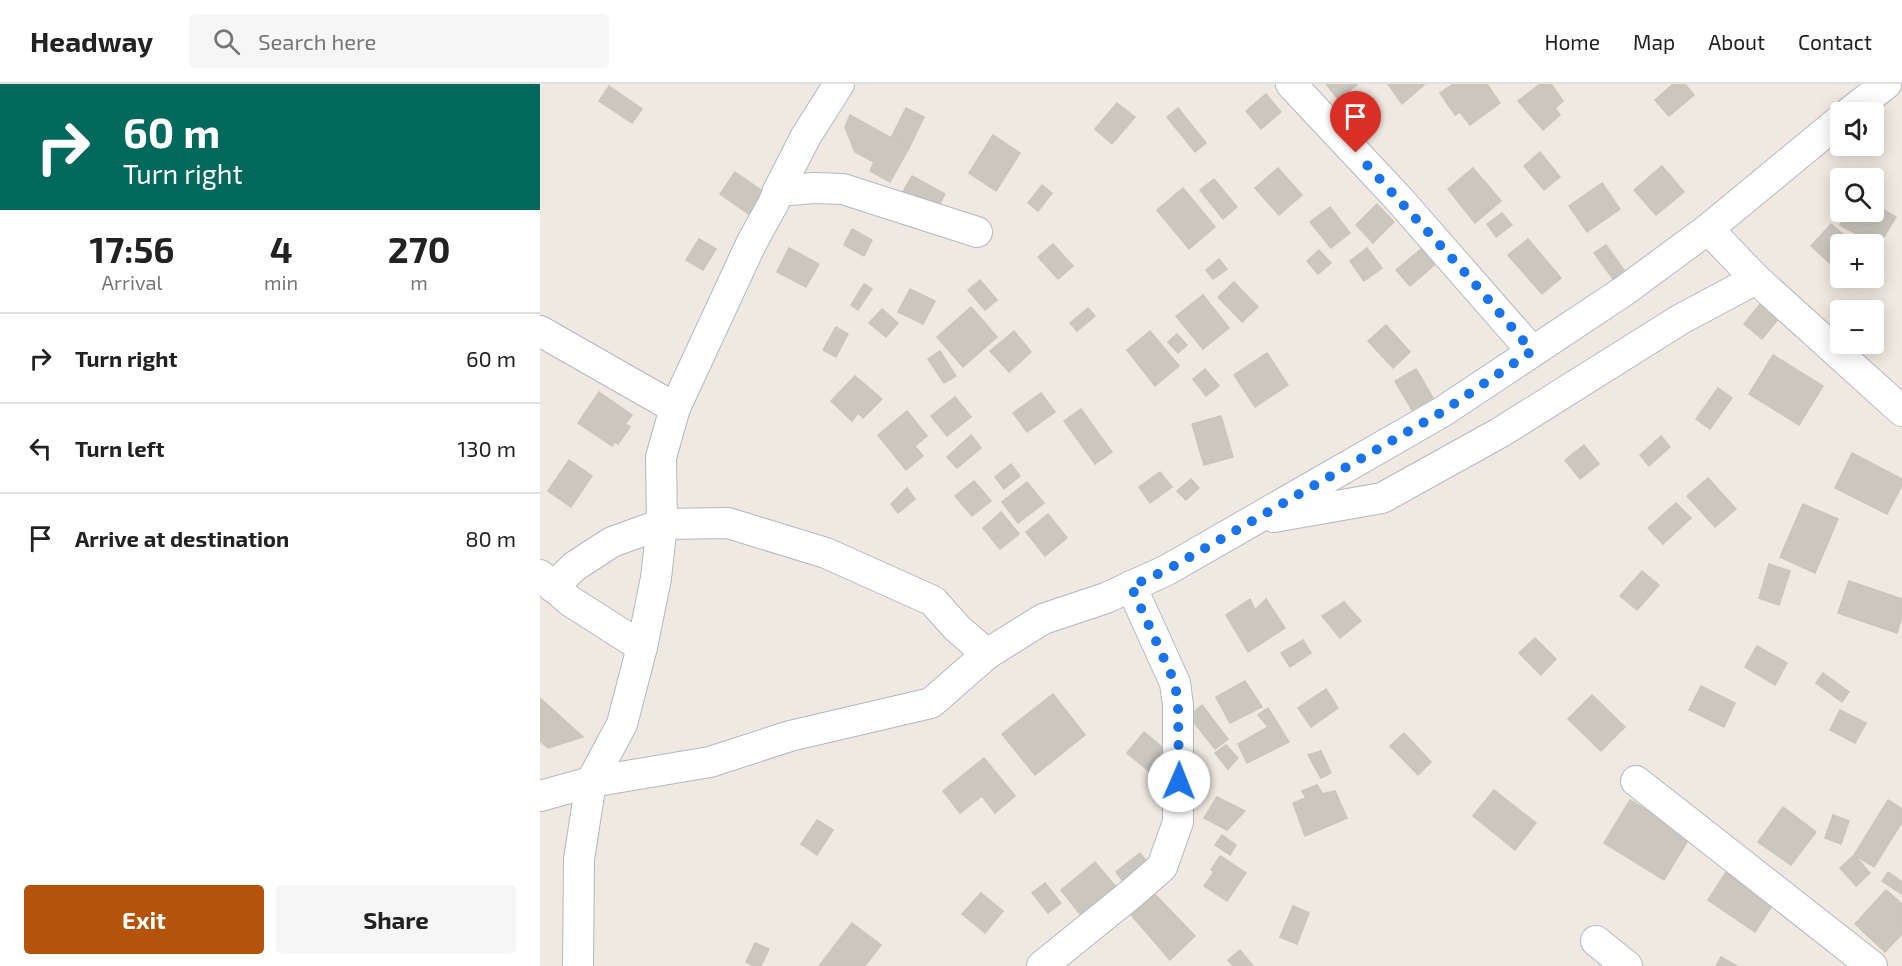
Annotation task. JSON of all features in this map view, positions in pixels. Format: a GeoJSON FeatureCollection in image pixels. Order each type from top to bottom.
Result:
{"type":"FeatureCollection","features":[{"type":"Feature","properties":{"kind":"street"},"geometry":{"type":"LineString","coordinates":[[578,966],[579,859],[591,782],[622,724],[642,646],[656,578],[662,524],[661,458],[675,408],[751,244],[806,136],[839,84]]}},
{"type":"Feature","properties":{"kind":"street"},"geometry":{"type":"LineString","coordinates":[[1291,84],[1414,216],[1532,351]]}},
{"type":"Feature","properties":{"kind":"street"},"geometry":{"type":"LineString","coordinates":[[1863,102],[1886,84]]}},
{"type":"Feature","properties":{"kind":"street"},"geometry":{"type":"LineString","coordinates":[[540,796],[591,782],[710,762],[790,736],[931,703],[987,654],[1043,619],[1106,598],[1167,570],[1442,412],[1624,291],[1708,229],[1830,128]]}},
{"type":"Feature","properties":{"kind":"street"},"geometry":{"type":"LineString","coordinates":[[778,191],[814,188],[843,189],[977,232]]}},
{"type":"Feature","properties":{"kind":"street"},"geometry":{"type":"LineString","coordinates":[[1708,229],[1756,279],[1902,411]]}},
{"type":"Feature","properties":{"kind":"street"},"geometry":{"type":"LineString","coordinates":[[1251,521],[1382,498],[1501,432],[1681,320],[1756,279]]}},
{"type":"Feature","properties":{"kind":"street"},"geometry":{"type":"LineString","coordinates":[[540,331],[675,408]]}},
{"type":"Feature","properties":{"kind":"street"},"geometry":{"type":"LineString","coordinates":[[642,646],[570,601],[547,581],[612,542],[662,524],[728,523],[826,553],[933,601],[957,628],[987,654]]}},
{"type":"Feature","properties":{"kind":"street"},"geometry":{"type":"LineString","coordinates":[[1042,966],[1162,867],[1178,822],[1178,705],[1175,683],[1131,586]]}},
{"type":"Feature","properties":{"kind":"street"},"geometry":{"type":"LineString","coordinates":[[1636,781],[1872,966]]}},
{"type":"Feature","properties":{"kind":"street"},"geometry":{"type":"LineString","coordinates":[[1596,941],[1627,966]]}},
{"type":"Feature","properties":{"kind":"building"},"geometry":{"type":"Polygon","coordinates":[[[1326,84],[1356,84],[1357,85],[1338,99],[1326,84]]]}},
{"type":"Feature","properties":{"kind":"building"},"geometry":{"type":"Polygon","coordinates":[[[1388,84],[1423,84],[1424,85],[1402,104],[1388,84]]]}},
{"type":"Feature","properties":{"kind":"building"},"geometry":{"type":"Polygon","coordinates":[[[1453,84],[1487,84],[1500,103],[1470,125],[1460,112],[1455,115],[1440,93],[1453,84]]]}},
{"type":"Feature","properties":{"kind":"building"},"geometry":{"type":"Polygon","coordinates":[[[1540,84],[1551,84],[1563,101],[1555,108],[1560,115],[1543,130],[1518,101],[1540,84]]]}},
{"type":"Feature","properties":{"kind":"building"},"geometry":{"type":"Polygon","coordinates":[[[1673,84],[1685,84],[1694,95],[1669,116],[1655,100],[1673,84]]]}},
{"type":"Feature","properties":{"kind":"building"},"geometry":{"type":"Polygon","coordinates":[[[609,86],[642,109],[632,123],[599,101],[609,86]]]}},
{"type":"Feature","properties":{"kind":"building"},"geometry":{"type":"Polygon","coordinates":[[[1266,94],[1281,112],[1261,129],[1246,111],[1266,94]]]}},
{"type":"Feature","properties":{"kind":"building"},"geometry":{"type":"Polygon","coordinates":[[[1117,103],[1135,117],[1112,144],[1095,129],[1117,103]]]}},
{"type":"Feature","properties":{"kind":"building"},"geometry":{"type":"Polygon","coordinates":[[[906,108],[924,117],[909,148],[891,138],[906,108]]]}},
{"type":"Feature","properties":{"kind":"building"},"geometry":{"type":"Polygon","coordinates":[[[1178,108],[1206,143],[1195,152],[1167,117],[1178,108]]]}},
{"type":"Feature","properties":{"kind":"building"},"geometry":{"type":"Polygon","coordinates":[[[850,115],[909,148],[890,182],[870,171],[874,162],[855,152],[845,127],[850,115]]]}},
{"type":"Feature","properties":{"kind":"building"},"geometry":{"type":"Polygon","coordinates":[[[993,135],[1020,153],[996,191],[969,173],[993,135]]]}},
{"type":"Feature","properties":{"kind":"building"},"geometry":{"type":"Polygon","coordinates":[[[1540,152],[1560,177],[1544,190],[1524,166],[1540,152]]]}},
{"type":"Feature","properties":{"kind":"building"},"geometry":{"type":"Polygon","coordinates":[[[1662,166],[1684,192],[1656,215],[1634,190],[1662,166]]]}},
{"type":"Feature","properties":{"kind":"building"},"geometry":{"type":"Polygon","coordinates":[[[1278,168],[1302,195],[1279,215],[1255,188],[1278,168]]]}},
{"type":"Feature","properties":{"kind":"building"},"geometry":{"type":"Polygon","coordinates":[[[1473,168],[1501,201],[1475,223],[1448,189],[1473,168]]]}},
{"type":"Feature","properties":{"kind":"building"},"geometry":{"type":"Polygon","coordinates":[[[735,172],[771,197],[756,219],[720,194],[735,172]]]}},
{"type":"Feature","properties":{"kind":"building"},"geometry":{"type":"Polygon","coordinates":[[[912,176],[945,194],[933,216],[900,197],[912,176]]]}},
{"type":"Feature","properties":{"kind":"building"},"geometry":{"type":"Polygon","coordinates":[[[1214,179],[1237,207],[1223,219],[1200,190],[1214,179]]]}},
{"type":"Feature","properties":{"kind":"building"},"geometry":{"type":"Polygon","coordinates":[[[1602,183],[1620,209],[1587,232],[1569,206],[1602,183]]]}},
{"type":"Feature","properties":{"kind":"building"},"geometry":{"type":"Polygon","coordinates":[[[1042,185],[1052,193],[1038,211],[1028,203],[1042,185]]]}},
{"type":"Feature","properties":{"kind":"building"},"geometry":{"type":"Polygon","coordinates":[[[1183,188],[1215,227],[1189,249],[1157,210],[1183,188]]]}},
{"type":"Feature","properties":{"kind":"building"},"geometry":{"type":"Polygon","coordinates":[[[1377,204],[1394,222],[1373,243],[1356,225],[1377,204]]]}},
{"type":"Feature","properties":{"kind":"building"},"geometry":{"type":"Polygon","coordinates":[[[1330,207],[1350,233],[1331,248],[1310,222],[1330,207]]]}},
{"type":"Feature","properties":{"kind":"building"},"geometry":{"type":"Polygon","coordinates":[[[1884,210],[1896,217],[1884,237],[1884,234],[1856,234],[1840,225],[1842,222],[1884,222],[1884,210]]]}},
{"type":"Feature","properties":{"kind":"building"},"geometry":{"type":"Polygon","coordinates":[[[1502,213],[1512,225],[1496,237],[1487,224],[1502,213]]]}},
{"type":"Feature","properties":{"kind":"building"},"geometry":{"type":"Polygon","coordinates":[[[1831,224],[1842,234],[1830,234],[1830,264],[1811,246],[1831,224]]]}},
{"type":"Feature","properties":{"kind":"building"},"geometry":{"type":"Polygon","coordinates":[[[852,229],[872,240],[864,256],[844,245],[852,229]]]}},
{"type":"Feature","properties":{"kind":"building"},"geometry":{"type":"Polygon","coordinates":[[[699,239],[716,249],[703,270],[686,260],[699,239]]]}},
{"type":"Feature","properties":{"kind":"building"},"geometry":{"type":"Polygon","coordinates":[[[1528,239],[1561,278],[1542,294],[1508,255],[1528,239]]]}},
{"type":"Feature","properties":{"kind":"building"},"geometry":{"type":"Polygon","coordinates":[[[1053,244],[1073,266],[1058,279],[1038,257],[1053,244]]]}},
{"type":"Feature","properties":{"kind":"building"},"geometry":{"type":"Polygon","coordinates":[[[1426,245],[1439,261],[1410,286],[1396,270],[1426,245]]]}},
{"type":"Feature","properties":{"kind":"building"},"geometry":{"type":"Polygon","coordinates":[[[1606,245],[1624,270],[1613,279],[1594,253],[1606,245]]]}},
{"type":"Feature","properties":{"kind":"building"},"geometry":{"type":"Polygon","coordinates":[[[789,248],[819,264],[806,287],[777,272],[789,248]]]}},
{"type":"Feature","properties":{"kind":"building"},"geometry":{"type":"Polygon","coordinates":[[[1367,248],[1382,268],[1364,281],[1350,261],[1367,248]]]}},
{"type":"Feature","properties":{"kind":"building"},"geometry":{"type":"Polygon","coordinates":[[[1319,250],[1331,263],[1318,274],[1307,261],[1319,250]]]}},
{"type":"Feature","properties":{"kind":"building"},"geometry":{"type":"Polygon","coordinates":[[[1219,259],[1227,269],[1213,279],[1206,270],[1219,259]]]}},
{"type":"Feature","properties":{"kind":"building"},"geometry":{"type":"Polygon","coordinates":[[[980,280],[997,300],[985,310],[968,290],[980,280]]]}},
{"type":"Feature","properties":{"kind":"building"},"geometry":{"type":"Polygon","coordinates":[[[1234,282],[1258,307],[1242,322],[1218,297],[1234,282]]]}},
{"type":"Feature","properties":{"kind":"building"},"geometry":{"type":"Polygon","coordinates":[[[864,284],[872,289],[858,310],[851,305],[864,284]]]}},
{"type":"Feature","properties":{"kind":"building"},"geometry":{"type":"Polygon","coordinates":[[[910,289],[935,301],[923,324],[898,312],[910,289]]]}},
{"type":"Feature","properties":{"kind":"building"},"geometry":{"type":"Polygon","coordinates":[[[1203,295],[1229,328],[1203,349],[1176,316],[1203,295]]]}},
{"type":"Feature","properties":{"kind":"building"},"geometry":{"type":"Polygon","coordinates":[[[1761,303],[1779,318],[1762,339],[1744,324],[1761,303]]]}},
{"type":"Feature","properties":{"kind":"building"},"geometry":{"type":"Polygon","coordinates":[[[971,307],[997,337],[963,367],[937,337],[971,307]]]}},
{"type":"Feature","properties":{"kind":"building"},"geometry":{"type":"Polygon","coordinates":[[[1088,308],[1095,316],[1077,331],[1070,323],[1088,308]]]}},
{"type":"Feature","properties":{"kind":"building"},"geometry":{"type":"Polygon","coordinates":[[[882,309],[898,323],[886,337],[869,323],[882,309]]]}},
{"type":"Feature","properties":{"kind":"building"},"geometry":{"type":"Polygon","coordinates":[[[1386,325],[1410,352],[1393,368],[1368,341],[1386,325]]]}},
{"type":"Feature","properties":{"kind":"building"},"geometry":{"type":"Polygon","coordinates":[[[836,327],[848,334],[836,357],[823,350],[836,327]]]}},
{"type":"Feature","properties":{"kind":"building"},"geometry":{"type":"Polygon","coordinates":[[[1014,331],[1031,352],[1009,372],[990,351],[1014,331]]]}},
{"type":"Feature","properties":{"kind":"building"},"geometry":{"type":"Polygon","coordinates":[[[1150,331],[1179,366],[1155,386],[1127,350],[1150,331]]]}},
{"type":"Feature","properties":{"kind":"building"},"geometry":{"type":"Polygon","coordinates":[[[1177,334],[1187,345],[1178,353],[1168,342],[1177,334]]]}},
{"type":"Feature","properties":{"kind":"building"},"geometry":{"type":"Polygon","coordinates":[[[940,351],[956,376],[944,383],[928,359],[940,351]]]}},
{"type":"Feature","properties":{"kind":"building"},"geometry":{"type":"Polygon","coordinates":[[[1267,353],[1288,385],[1255,407],[1234,375],[1267,353]]]}},
{"type":"Feature","properties":{"kind":"building"},"geometry":{"type":"Polygon","coordinates":[[[1773,355],[1823,386],[1799,425],[1749,394],[1773,355]]]}},
{"type":"Feature","properties":{"kind":"building"},"geometry":{"type":"Polygon","coordinates":[[[1205,369],[1219,386],[1206,396],[1193,379],[1205,369]]]}},
{"type":"Feature","properties":{"kind":"building"},"geometry":{"type":"Polygon","coordinates":[[[1416,369],[1433,398],[1412,410],[1395,381],[1416,369]]]}},
{"type":"Feature","properties":{"kind":"building"},"geometry":{"type":"Polygon","coordinates":[[[855,376],[882,399],[863,418],[858,413],[852,421],[831,401],[855,376]]]}},
{"type":"Feature","properties":{"kind":"building"},"geometry":{"type":"Polygon","coordinates":[[[1718,388],[1732,398],[1710,429],[1696,419],[1718,388]]]}},
{"type":"Feature","properties":{"kind":"building"},"geometry":{"type":"Polygon","coordinates":[[[599,392],[632,415],[625,424],[630,427],[618,444],[615,442],[612,446],[578,423],[599,392]]]}},
{"type":"Feature","properties":{"kind":"building"},"geometry":{"type":"Polygon","coordinates":[[[1041,393],[1055,412],[1027,432],[1013,413],[1041,393]]]}},
{"type":"Feature","properties":{"kind":"building"},"geometry":{"type":"Polygon","coordinates":[[[955,397],[971,417],[947,436],[931,416],[955,397]]]}},
{"type":"Feature","properties":{"kind":"building"},"geometry":{"type":"Polygon","coordinates":[[[1081,409],[1112,452],[1095,464],[1064,421],[1081,409]]]}},
{"type":"Feature","properties":{"kind":"building"},"geometry":{"type":"Polygon","coordinates":[[[907,411],[927,436],[915,446],[923,456],[906,470],[878,435],[907,411]]]}},
{"type":"Feature","properties":{"kind":"building"},"geometry":{"type":"Polygon","coordinates":[[[1221,416],[1233,457],[1204,465],[1192,424],[1221,416]]]}},
{"type":"Feature","properties":{"kind":"building"},"geometry":{"type":"Polygon","coordinates":[[[971,435],[981,448],[957,468],[947,457],[971,435]]]}},
{"type":"Feature","properties":{"kind":"building"},"geometry":{"type":"Polygon","coordinates":[[[1661,436],[1670,447],[1649,466],[1640,455],[1661,436]]]}},
{"type":"Feature","properties":{"kind":"building"},"geometry":{"type":"Polygon","coordinates":[[[1584,445],[1599,464],[1580,479],[1565,460],[1584,445]]]}},
{"type":"Feature","properties":{"kind":"building"},"geometry":{"type":"Polygon","coordinates":[[[1852,453],[1902,479],[1902,485],[1887,514],[1835,488],[1852,453]]]}},
{"type":"Feature","properties":{"kind":"building"},"geometry":{"type":"Polygon","coordinates":[[[569,460],[592,476],[571,507],[548,491],[569,460]]]}},
{"type":"Feature","properties":{"kind":"building"},"geometry":{"type":"Polygon","coordinates":[[[1011,464],[1020,476],[1004,489],[995,477],[1011,464]]]}},
{"type":"Feature","properties":{"kind":"building"},"geometry":{"type":"Polygon","coordinates":[[[1160,472],[1172,487],[1150,503],[1139,487],[1160,472]]]}},
{"type":"Feature","properties":{"kind":"building"},"geometry":{"type":"Polygon","coordinates":[[[1708,478],[1736,509],[1715,527],[1687,496],[1708,478]]]}},
{"type":"Feature","properties":{"kind":"building"},"geometry":{"type":"Polygon","coordinates":[[[1191,479],[1199,488],[1186,500],[1177,491],[1191,479]]]}},
{"type":"Feature","properties":{"kind":"building"},"geometry":{"type":"Polygon","coordinates":[[[974,481],[991,501],[972,516],[955,496],[974,481]]]}},
{"type":"Feature","properties":{"kind":"building"},"geometry":{"type":"Polygon","coordinates":[[[1027,482],[1044,503],[1018,523],[1002,502],[1027,482]]]}},
{"type":"Feature","properties":{"kind":"building"},"geometry":{"type":"Polygon","coordinates":[[[907,488],[915,499],[898,513],[891,504],[907,488]]]}},
{"type":"Feature","properties":{"kind":"building"},"geometry":{"type":"Polygon","coordinates":[[[1676,503],[1691,518],[1663,544],[1648,528],[1676,503]]]}},
{"type":"Feature","properties":{"kind":"building"},"geometry":{"type":"Polygon","coordinates":[[[1803,504],[1838,519],[1815,573],[1780,557],[1803,504]]]}},
{"type":"Feature","properties":{"kind":"building"},"geometry":{"type":"Polygon","coordinates":[[[1001,512],[1019,534],[1000,549],[983,528],[1001,512]]]}},
{"type":"Feature","properties":{"kind":"building"},"geometry":{"type":"Polygon","coordinates":[[[1048,514],[1067,538],[1045,556],[1026,532],[1048,514]]]}},
{"type":"Feature","properties":{"kind":"building"},"geometry":{"type":"Polygon","coordinates":[[[1769,564],[1790,571],[1779,605],[1759,598],[1769,564]]]}},
{"type":"Feature","properties":{"kind":"building"},"geometry":{"type":"Polygon","coordinates":[[[1642,571],[1659,585],[1637,610],[1620,596],[1642,571]]]}},
{"type":"Feature","properties":{"kind":"building"},"geometry":{"type":"Polygon","coordinates":[[[1849,581],[1902,599],[1902,616],[1897,633],[1838,613],[1849,581]]]}},
{"type":"Feature","properties":{"kind":"building"},"geometry":{"type":"Polygon","coordinates":[[[1250,599],[1255,610],[1266,599],[1285,628],[1248,652],[1226,615],[1250,599]]]}},
{"type":"Feature","properties":{"kind":"building"},"geometry":{"type":"Polygon","coordinates":[[[1344,602],[1361,621],[1340,638],[1322,616],[1344,602]]]}},
{"type":"Feature","properties":{"kind":"building"},"geometry":{"type":"Polygon","coordinates":[[[1535,638],[1556,659],[1541,675],[1519,653],[1535,638]]]}},
{"type":"Feature","properties":{"kind":"building"},"geometry":{"type":"Polygon","coordinates":[[[1303,640],[1311,653],[1290,667],[1281,653],[1303,640]]]}},
{"type":"Feature","properties":{"kind":"building"},"geometry":{"type":"Polygon","coordinates":[[[1757,646],[1787,663],[1775,685],[1745,667],[1757,646]]]}},
{"type":"Feature","properties":{"kind":"building"},"geometry":{"type":"Polygon","coordinates":[[[1823,673],[1849,692],[1842,702],[1816,683],[1823,673]]]}},
{"type":"Feature","properties":{"kind":"building"},"geometry":{"type":"Polygon","coordinates":[[[1245,681],[1262,707],[1230,723],[1216,697],[1245,681]]]}},
{"type":"Feature","properties":{"kind":"building"},"geometry":{"type":"Polygon","coordinates":[[[1701,686],[1735,703],[1724,727],[1689,710],[1701,686]]]}},
{"type":"Feature","properties":{"kind":"building"},"geometry":{"type":"Polygon","coordinates":[[[1326,689],[1338,708],[1311,727],[1298,708],[1326,689]]]}},
{"type":"Feature","properties":{"kind":"building"},"geometry":{"type":"Polygon","coordinates":[[[1053,694],[1085,735],[1035,775],[1002,734],[1053,694]]]}},
{"type":"Feature","properties":{"kind":"building"},"geometry":{"type":"Polygon","coordinates":[[[1592,695],[1625,727],[1601,751],[1568,719],[1592,695]]]}},
{"type":"Feature","properties":{"kind":"building"},"geometry":{"type":"Polygon","coordinates":[[[540,698],[583,737],[548,748],[540,741],[540,698]]]}},
{"type":"Feature","properties":{"kind":"building"},"geometry":{"type":"Polygon","coordinates":[[[1202,705],[1228,739],[1215,749],[1189,716],[1202,705]]]}},
{"type":"Feature","properties":{"kind":"building"},"geometry":{"type":"Polygon","coordinates":[[[1268,708],[1289,742],[1247,763],[1238,744],[1268,727],[1258,715],[1268,708]]]}},
{"type":"Feature","properties":{"kind":"building"},"geometry":{"type":"Polygon","coordinates":[[[1840,710],[1866,723],[1855,743],[1830,730],[1840,710]]]}},
{"type":"Feature","properties":{"kind":"building"},"geometry":{"type":"Polygon","coordinates":[[[1144,732],[1168,752],[1151,773],[1127,753],[1144,732]]]}},
{"type":"Feature","properties":{"kind":"building"},"geometry":{"type":"Polygon","coordinates":[[[1404,733],[1431,762],[1418,775],[1390,746],[1404,733]]]}},
{"type":"Feature","properties":{"kind":"building"},"geometry":{"type":"Polygon","coordinates":[[[1226,745],[1238,758],[1228,769],[1215,753],[1226,745]]]}},
{"type":"Feature","properties":{"kind":"building"},"geometry":{"type":"Polygon","coordinates":[[[1321,751],[1331,773],[1321,778],[1308,755],[1321,751]]]}},
{"type":"Feature","properties":{"kind":"building"},"geometry":{"type":"Polygon","coordinates":[[[984,758],[1015,796],[995,813],[982,796],[960,813],[943,791],[984,758]]]}},
{"type":"Feature","properties":{"kind":"building"},"geometry":{"type":"Polygon","coordinates":[[[1317,785],[1323,794],[1335,791],[1347,818],[1305,836],[1293,803],[1306,798],[1302,791],[1317,785]]]}},
{"type":"Feature","properties":{"kind":"building"},"geometry":{"type":"Polygon","coordinates":[[[1494,790],[1536,823],[1515,850],[1473,816],[1494,790]]]}},
{"type":"Feature","properties":{"kind":"building"},"geometry":{"type":"Polygon","coordinates":[[[1217,797],[1245,811],[1227,830],[1204,818],[1217,797]]]}},
{"type":"Feature","properties":{"kind":"building"},"geometry":{"type":"Polygon","coordinates":[[[1630,800],[1690,837],[1664,880],[1604,843],[1630,800]]]}},
{"type":"Feature","properties":{"kind":"building"},"geometry":{"type":"Polygon","coordinates":[[[1888,800],[1902,809],[1902,822],[1874,867],[1854,855],[1888,800]]]}},
{"type":"Feature","properties":{"kind":"building"},"geometry":{"type":"Polygon","coordinates":[[[1783,807],[1816,832],[1791,865],[1758,842],[1783,807]]]}},
{"type":"Feature","properties":{"kind":"building"},"geometry":{"type":"Polygon","coordinates":[[[1833,815],[1849,821],[1841,844],[1825,838],[1833,815]]]}},
{"type":"Feature","properties":{"kind":"building"},"geometry":{"type":"Polygon","coordinates":[[[817,820],[833,830],[817,855],[801,844],[817,820]]]}},
{"type":"Feature","properties":{"kind":"building"},"geometry":{"type":"Polygon","coordinates":[[[1222,835],[1236,845],[1230,855],[1215,845],[1222,835]]]}},
{"type":"Feature","properties":{"kind":"building"},"geometry":{"type":"Polygon","coordinates":[[[1140,853],[1150,866],[1126,885],[1116,872],[1140,853]]]}},
{"type":"Feature","properties":{"kind":"building"},"geometry":{"type":"Polygon","coordinates":[[[1854,855],[1870,873],[1856,886],[1840,868],[1854,855]]]}},
{"type":"Feature","properties":{"kind":"building"},"geometry":{"type":"Polygon","coordinates":[[[1220,856],[1246,873],[1227,901],[1204,886],[1214,872],[1211,870],[1220,856]]]}},
{"type":"Feature","properties":{"kind":"building"},"geometry":{"type":"Polygon","coordinates":[[[1095,862],[1115,886],[1080,914],[1061,890],[1095,862]]]}},
{"type":"Feature","properties":{"kind":"building"},"geometry":{"type":"Polygon","coordinates":[[[1730,866],[1777,898],[1755,932],[1708,900],[1730,866]]]}},
{"type":"Feature","properties":{"kind":"building"},"geometry":{"type":"Polygon","coordinates":[[[1888,872],[1902,882],[1902,894],[1882,881],[1888,872]]]}},
{"type":"Feature","properties":{"kind":"building"},"geometry":{"type":"Polygon","coordinates":[[[1045,883],[1061,903],[1048,913],[1032,893],[1045,883]]]}},
{"type":"Feature","properties":{"kind":"building"},"geometry":{"type":"Polygon","coordinates":[[[1147,886],[1195,936],[1170,960],[1126,909],[1147,886]]]}},
{"type":"Feature","properties":{"kind":"building"},"geometry":{"type":"Polygon","coordinates":[[[1886,890],[1902,904],[1902,934],[1885,952],[1855,924],[1886,890]]]}},
{"type":"Feature","properties":{"kind":"building"},"geometry":{"type":"Polygon","coordinates":[[[981,893],[1003,911],[985,933],[962,914],[981,893]]]}},
{"type":"Feature","properties":{"kind":"building"},"geometry":{"type":"Polygon","coordinates":[[[1293,906],[1309,913],[1297,944],[1280,937],[1293,906]]]}},
{"type":"Feature","properties":{"kind":"building"},"geometry":{"type":"Polygon","coordinates":[[[852,923],[881,945],[865,966],[819,966],[852,923]]]}},
{"type":"Feature","properties":{"kind":"building"},"geometry":{"type":"Polygon","coordinates":[[[755,943],[769,949],[761,966],[754,966],[746,962],[755,943]]]}},
{"type":"Feature","properties":{"kind":"building"},"geometry":{"type":"Polygon","coordinates":[[[1240,950],[1253,966],[1233,966],[1228,960],[1240,950]]]}},
{"type":"Feature","properties":{"kind":"building"},"geometry":{"type":"Polygon","coordinates":[[[1721,957],[1737,966],[1716,966],[1721,957]]]}},
{"type":"Feature","properties":{"kind":"route"},"geometry":{"type":"LineString","coordinates":[[1179,781],[1178,705],[1175,683],[1131,586],[1167,570],[1442,412],[1532,351],[1469,277],[1356,153]]}}]}
